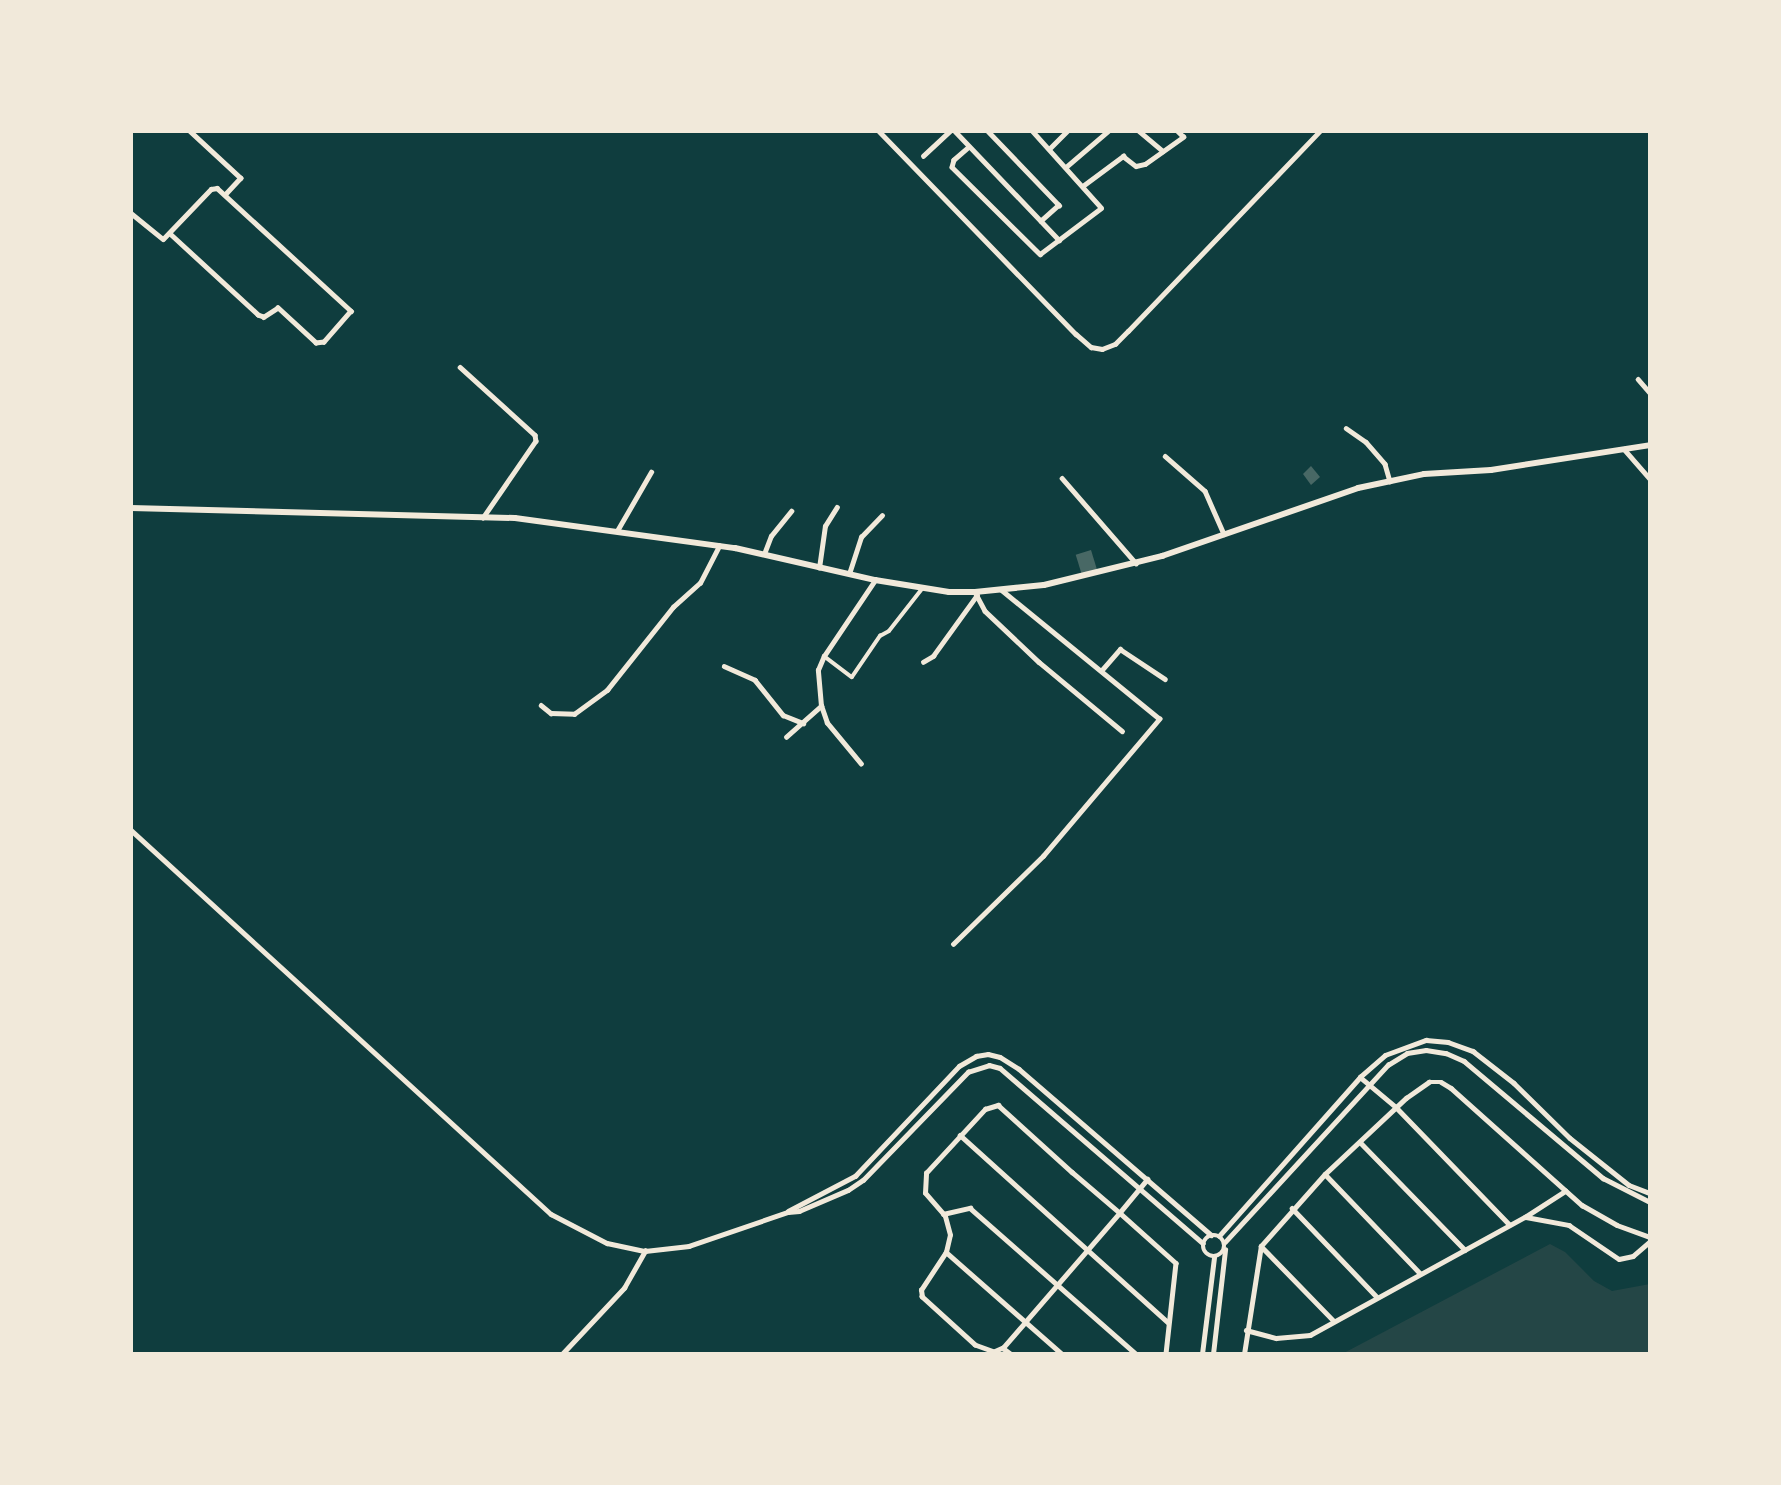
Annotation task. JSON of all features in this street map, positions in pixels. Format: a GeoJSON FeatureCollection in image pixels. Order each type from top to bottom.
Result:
{"type":"FeatureCollection","features":[{"type":"Feature","properties":{"kind":"main road"},"geometry":{"type":"LineString","coordinates":[[131,508],[515,519],[719,545],[922,589],[976,594],[1044,585],[1136,563],[1358,488],[1424,474],[1491,470],[1650,445]]}},
{"type":"Feature","properties":{"kind":"street"},"geometry":{"type":"LineString","coordinates":[[190,131],[241,178],[226,194]]}},
{"type":"Feature","properties":{"kind":"street"},"geometry":{"type":"LineString","coordinates":[[879,131],[1076,334],[1091,347],[1101,349],[1119,341],[1320,131]]}},
{"type":"Feature","properties":{"kind":"street"},"geometry":{"type":"LineString","coordinates":[[923,156],[952,131],[1059,240]]}},
{"type":"Feature","properties":{"kind":"street"},"geometry":{"type":"LineString","coordinates":[[988,131],[1059,205],[1041,221]]}},
{"type":"Feature","properties":{"kind":"street"},"geometry":{"type":"LineString","coordinates":[[969,147],[954,160],[952,167],[1035,253],[1044,253],[1100,210],[1084,186],[1032,131]]}},
{"type":"Feature","properties":{"kind":"street"},"geometry":{"type":"LineString","coordinates":[[1049,149],[1067,131]]}},
{"type":"Feature","properties":{"kind":"street"},"geometry":{"type":"LineString","coordinates":[[1066,167],[1108,131]]}},
{"type":"Feature","properties":{"kind":"street"},"geometry":{"type":"LineString","coordinates":[[1139,131],[1163,151]]}},
{"type":"Feature","properties":{"kind":"street"},"geometry":{"type":"LineString","coordinates":[[1084,186],[1123,156],[1136,166],[1145,164],[1183,137],[1177,131]]}},
{"type":"Feature","properties":{"kind":"street"},"geometry":{"type":"LineString","coordinates":[[131,213],[159,239],[170,234],[211,189],[217,188],[349,306],[351,311],[324,342],[316,342],[278,308],[264,317],[258,315],[170,234]]}},
{"type":"Feature","properties":{"kind":"street"},"geometry":{"type":"LineString","coordinates":[[460,367],[535,435],[536,441],[483,518]]}},
{"type":"Feature","properties":{"kind":"street"},"geometry":{"type":"LineString","coordinates":[[1638,379],[1650,393]]}},
{"type":"Feature","properties":{"kind":"street"},"geometry":{"type":"LineString","coordinates":[[1346,428],[1381,458],[1390,481]]}},
{"type":"Feature","properties":{"kind":"street"},"geometry":{"type":"LineString","coordinates":[[1624,448],[1650,479]]}},
{"type":"Feature","properties":{"kind":"street"},"geometry":{"type":"LineString","coordinates":[[1165,457],[1205,491],[1224,534]]}},
{"type":"Feature","properties":{"kind":"street"},"geometry":{"type":"LineString","coordinates":[[617,531],[651,472]]}},
{"type":"Feature","properties":{"kind":"street"},"geometry":{"type":"LineString","coordinates":[[1062,478],[1136,563]]}},
{"type":"Feature","properties":{"kind":"street"},"geometry":{"type":"LineString","coordinates":[[819,568],[825,526],[837,507]]}},
{"type":"Feature","properties":{"kind":"street"},"geometry":{"type":"LineString","coordinates":[[764,554],[771,536],[791,511]]}},
{"type":"Feature","properties":{"kind":"street"},"geometry":{"type":"LineString","coordinates":[[849,574],[861,537],[882,515]]}},
{"type":"Feature","properties":{"kind":"street"},"geometry":{"type":"LineString","coordinates":[[541,705],[551,713],[575,714],[607,690],[673,607],[700,583],[719,545]]}},
{"type":"Feature","properties":{"kind":"street"},"geometry":{"type":"LineString","coordinates":[[861,764],[827,723],[821,706],[818,670],[824,656],[875,580]]}},
{"type":"Feature","properties":{"kind":"street"},"geometry":{"type":"LineString","coordinates":[[824,656],[852,677],[880,636],[889,631],[922,589]]}},
{"type":"Feature","properties":{"kind":"street"},"geometry":{"type":"LineString","coordinates":[[953,944],[1043,856],[1159,719],[1001,590]]}},
{"type":"Feature","properties":{"kind":"street"},"geometry":{"type":"LineString","coordinates":[[923,662],[933,656],[976,594],[985,611],[1039,662],[1122,731]]}},
{"type":"Feature","properties":{"kind":"street"},"geometry":{"type":"LineString","coordinates":[[1101,671],[1120,649],[1164,679]]}},
{"type":"Feature","properties":{"kind":"street"},"geometry":{"type":"LineString","coordinates":[[724,666],[743,671],[755,680],[783,715],[803,723]]}},
{"type":"Feature","properties":{"kind":"street"},"geometry":{"type":"LineString","coordinates":[[786,737],[821,706]]}},
{"type":"Feature","properties":{"kind":"street"},"geometry":{"type":"LineString","coordinates":[[131,830],[551,1214],[607,1243],[645,1251],[689,1245],[788,1212],[855,1176],[959,1066],[976,1056],[988,1054],[1000,1057],[1019,1069],[1211,1235],[1219,1236],[1225,1242]]}},
{"type":"Feature","properties":{"kind":"street"},"geometry":{"type":"LineString","coordinates":[[1219,1236],[1360,1077],[1385,1055],[1426,1040],[1448,1042],[1473,1051],[1514,1083],[1580,1146],[1629,1185],[1650,1193]]}},
{"type":"Feature","properties":{"kind":"street"},"geometry":{"type":"LineString","coordinates":[[1213,1354],[1225,1242],[1369,1084],[1388,1065],[1407,1053],[1426,1050],[1446,1053],[1464,1061],[1603,1178],[1650,1202]]}},
{"type":"Feature","properties":{"kind":"street"},"geometry":{"type":"LineString","coordinates":[[788,1212],[799,1211],[848,1191],[863,1180],[968,1072],[989,1065],[1000,1068],[1203,1243],[1208,1256],[1214,1258]]}},
{"type":"Feature","properties":{"kind":"street"},"geometry":{"type":"LineString","coordinates":[[1360,1077],[1396,1107],[1509,1224]]}},
{"type":"Feature","properties":{"kind":"street"},"geometry":{"type":"LineString","coordinates":[[1244,1354],[1261,1246],[1325,1174],[1361,1143],[1396,1107],[1429,1082],[1441,1082],[1548,1172],[1565,1191],[1617,1225],[1650,1239],[1633,1256],[1619,1259],[1569,1226],[1525,1217]]}},
{"type":"Feature","properties":{"kind":"street"},"geometry":{"type":"LineString","coordinates":[[1148,1179],[1120,1213],[1003,1348],[986,1352],[922,1297],[923,1282],[946,1252],[949,1225],[925,1194],[924,1179],[931,1165],[960,1135],[985,1110],[998,1105],[1120,1213],[1176,1263],[1166,1354]]}},
{"type":"Feature","properties":{"kind":"street"},"geometry":{"type":"LineString","coordinates":[[960,1135],[1169,1323]]}},
{"type":"Feature","properties":{"kind":"street"},"geometry":{"type":"LineString","coordinates":[[1361,1143],[1465,1250]]}},
{"type":"Feature","properties":{"kind":"street"},"geometry":{"type":"LineString","coordinates":[[1325,1174],[1420,1273]]}},
{"type":"Feature","properties":{"kind":"street"},"geometry":{"type":"LineString","coordinates":[[1247,1330],[1276,1338],[1310,1335],[1376,1296],[1525,1217],[1565,1191]]}},
{"type":"Feature","properties":{"kind":"street"},"geometry":{"type":"LineString","coordinates":[[942,1214],[970,1208],[1136,1354]]}},
{"type":"Feature","properties":{"kind":"street"},"geometry":{"type":"LineString","coordinates":[[1292,1208],[1376,1296]]}},
{"type":"Feature","properties":{"kind":"street"},"geometry":{"type":"LineString","coordinates":[[1203,1243],[1211,1235]]}},
{"type":"Feature","properties":{"kind":"street"},"geometry":{"type":"LineString","coordinates":[[1261,1246],[1334,1320]]}},
{"type":"Feature","properties":{"kind":"street"},"geometry":{"type":"LineString","coordinates":[[1202,1354],[1214,1258],[1225,1250]]}},
{"type":"Feature","properties":{"kind":"street"},"geometry":{"type":"LineString","coordinates":[[562,1354],[624,1288],[645,1251]]}},
{"type":"Feature","properties":{"kind":"street"},"geometry":{"type":"LineString","coordinates":[[946,1252],[1062,1354]]}},
{"type":"Feature","properties":{"kind":"street"},"geometry":{"type":"LineString","coordinates":[[1003,1348],[1011,1354]]}},
{"type":"Feature","properties":{"kind":"shaded area"},"geometry":{"type":"Polygon","coordinates":[[[1550,1244],[1565,1252],[1594,1281],[1612,1291],[1650,1284],[1650,1354],[1342,1354],[1550,1244]]]}},
{"type":"Feature","properties":{"kind":"building"},"geometry":{"type":"Polygon","coordinates":[[[1311,466],[1320,477],[1311,485],[1303,474],[1311,466]]]}},
{"type":"Feature","properties":{"kind":"building"},"geometry":{"type":"Polygon","coordinates":[[[1091,550],[1097,570],[1082,575],[1076,555],[1091,550]]]}}]}
